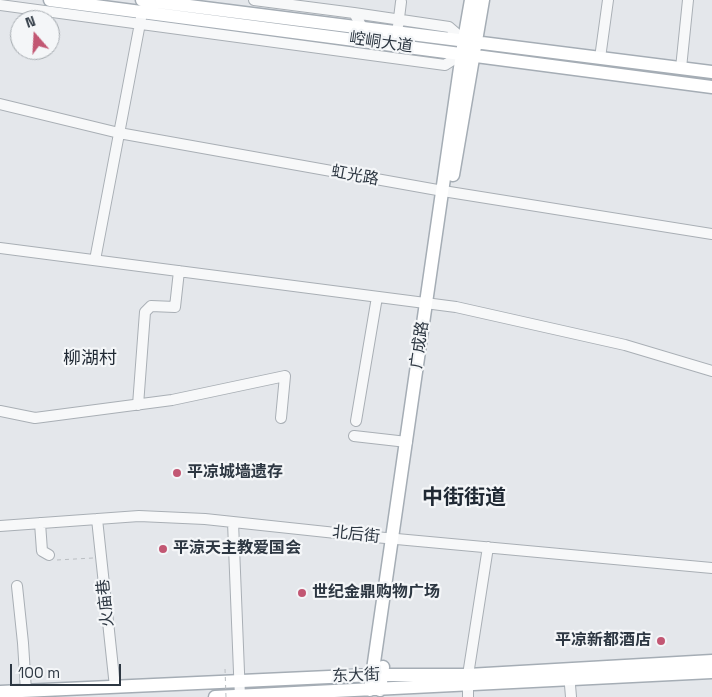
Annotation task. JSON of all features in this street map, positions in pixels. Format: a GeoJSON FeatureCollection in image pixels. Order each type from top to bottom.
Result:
{"type":"FeatureCollection","features":[{"type":"Feature","properties":{"kind":"main road","name":"崆峒大道"},"geometry":{"type":"LineString","coordinates":[[50,0],[362,27],[398,26],[470,41],[712,72]]}},
{"type":"Feature","properties":{"kind":"main road","name":"广成路"},"geometry":{"type":"LineString","coordinates":[[380,691],[377,675],[446,192],[470,41],[472,0]]}},
{"type":"Feature","properties":{"kind":"main road","name":"广成路"},"geometry":{"type":"LineString","coordinates":[[470,41],[483,0]]}},
{"type":"Feature","properties":{"kind":"main road","name":"崆峒大道"},"geometry":{"type":"LineString","coordinates":[[143,7],[468,55],[712,87]]}},
{"type":"Feature","properties":{"kind":"main road","name":"广成路"},"geometry":{"type":"LineString","coordinates":[[397,539],[407,442],[431,304]]}},
{"type":"Feature","properties":{"kind":"main road","name":"东大街"},"geometry":{"type":"LineString","coordinates":[[215,697],[468,686],[569,674],[712,661]]}},
{"type":"Feature","properties":{"kind":"main road","name":"东大街"},"geometry":{"type":"LineString","coordinates":[[569,674],[712,672]]}},
{"type":"Feature","properties":{"kind":"main road","name":"东大街"},"geometry":{"type":"LineString","coordinates":[[0,692],[377,675],[468,686]]}},
{"type":"Feature","properties":{"kind":"street"},"geometry":{"type":"LineString","coordinates":[[254,0],[354,14],[398,26],[401,2]]}},
{"type":"Feature","properties":{"kind":"street"},"geometry":{"type":"LineString","coordinates":[[600,58],[608,0]]}},
{"type":"Feature","properties":{"kind":"street"},"geometry":{"type":"LineString","coordinates":[[681,68],[688,0]]}},
{"type":"Feature","properties":{"kind":"street"},"geometry":{"type":"LineString","coordinates":[[0,5],[143,7],[95,260]]}},
{"type":"Feature","properties":{"kind":"street"},"geometry":{"type":"LineString","coordinates":[[354,14],[362,27]]}},
{"type":"Feature","properties":{"kind":"street","name":"虹光路"},"geometry":{"type":"LineString","coordinates":[[0,104],[119,133],[446,192],[712,234]]}},
{"type":"Feature","properties":{"kind":"street"},"geometry":{"type":"LineString","coordinates":[[0,248],[456,307],[625,345],[712,371]]}},
{"type":"Feature","properties":{"kind":"street"},"geometry":{"type":"LineString","coordinates":[[138,404],[145,312],[151,306],[175,306],[179,271]]}},
{"type":"Feature","properties":{"kind":"street"},"geometry":{"type":"LineString","coordinates":[[356,421],[377,297]]}},
{"type":"Feature","properties":{"kind":"street"},"geometry":{"type":"LineString","coordinates":[[0,411],[35,418],[172,400],[285,376],[281,418]]}},
{"type":"Feature","properties":{"kind":"street"},"geometry":{"type":"LineString","coordinates":[[354,436],[407,442]]}},
{"type":"Feature","properties":{"kind":"street","name":"北后街"},"geometry":{"type":"LineString","coordinates":[[0,526],[139,516],[205,519],[712,568]]}},
{"type":"Feature","properties":{"kind":"street","name":"火庙巷"},"geometry":{"type":"LineString","coordinates":[[96,519],[115,687]]}},
{"type":"Feature","properties":{"kind":"street"},"geometry":{"type":"LineString","coordinates":[[233,522],[240,697]]}},
{"type":"Feature","properties":{"kind":"street"},"geometry":{"type":"LineString","coordinates":[[40,523],[42,551],[50,558]]}},
{"type":"Feature","properties":{"kind":"street"},"geometry":{"type":"LineString","coordinates":[[468,686],[488,547]]}},
{"type":"Feature","properties":{"kind":"street"},"geometry":{"type":"LineString","coordinates":[[17,586],[26,691]]}},
{"type":"Feature","properties":{"kind":"street"},"geometry":{"type":"LineString","coordinates":[[569,674],[570,697]]}},
{"type":"Feature","properties":{"kind":"path"},"geometry":{"type":"LineString","coordinates":[[50,558],[101,558]]}},
{"type":"Feature","properties":{"kind":"path"},"geometry":{"type":"LineString","coordinates":[[225,669],[226,697]]}},
{"type":"Feature","properties":{"kind":"place","name":"平凉城墙遗存"},"geometry":{"type":"Point","coordinates":[177,473]}},
{"type":"Feature","properties":{"kind":"place","name":"平涼天主教爱国会"},"geometry":{"type":"Point","coordinates":[163,549]}},
{"type":"Feature","properties":{"kind":"place","name":"世纪金鼎购物广场"},"geometry":{"type":"Point","coordinates":[302,593]}},
{"type":"Feature","properties":{"kind":"place","name":"平凉新都酒店"},"geometry":{"type":"Point","coordinates":[661,641]}},
{"type":"Feature","properties":{"kind":"district","name":"柳湖村"},"geometry":{"type":"Point","coordinates":[90,359]}},
{"type":"Feature","properties":{"kind":"district","name":"中街街道"},"geometry":{"type":"Point","coordinates":[464,498]}}]}
